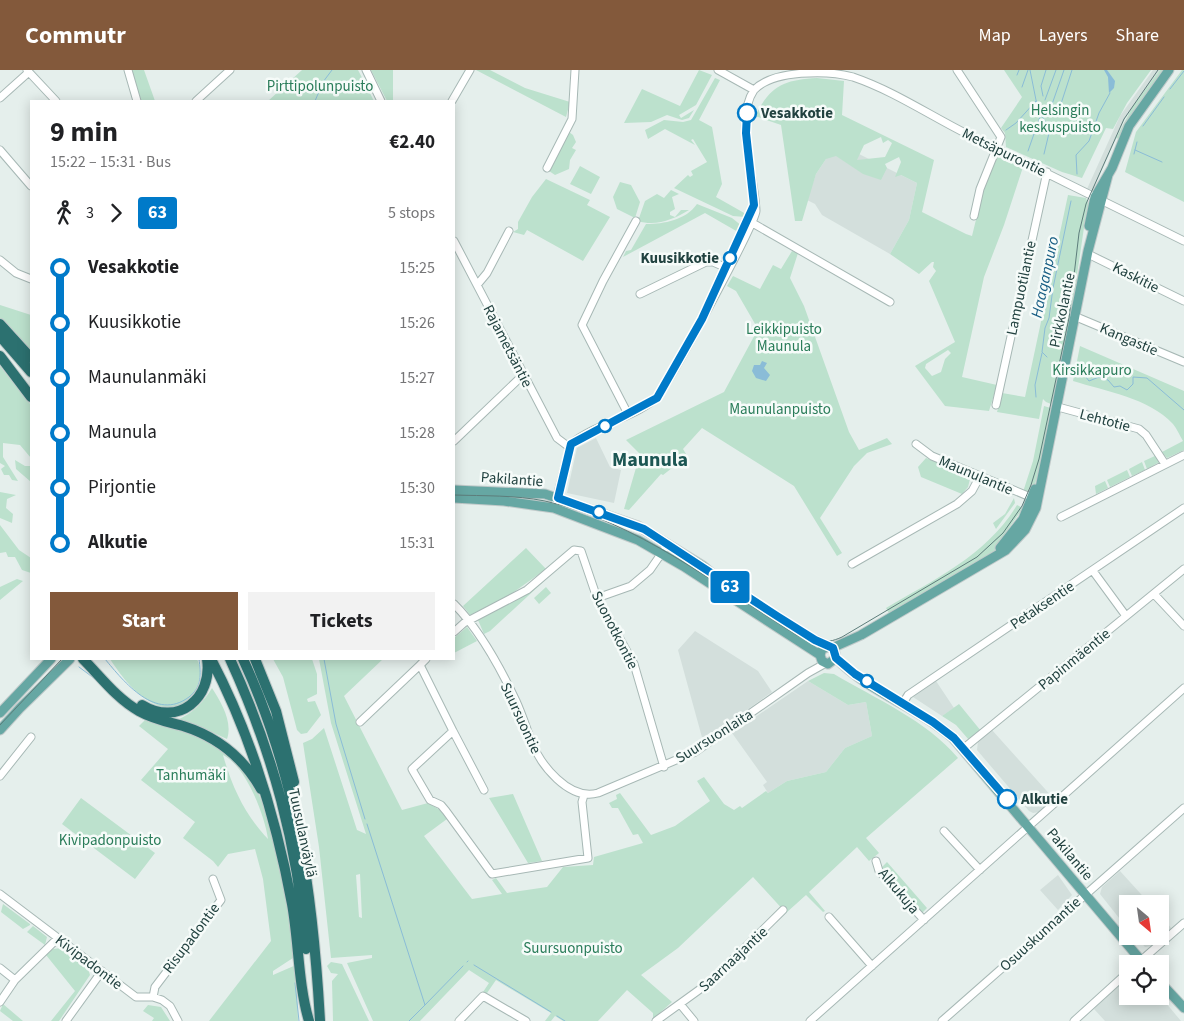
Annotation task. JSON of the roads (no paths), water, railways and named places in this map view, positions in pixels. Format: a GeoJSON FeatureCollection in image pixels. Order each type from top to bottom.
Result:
{"type":"FeatureCollection","features":[{"type":"Feature","properties":{"kind":"highway"},"geometry":{"type":"LineString","coordinates":[[0,324],[30,357]]}},
{"type":"Feature","properties":{"kind":"highway"},"geometry":{"type":"LineString","coordinates":[[0,336],[30,371]]}},
{"type":"Feature","properties":{"kind":"highway"},"geometry":{"type":"LineString","coordinates":[[0,355],[30,387]]}},
{"type":"Feature","properties":{"kind":"highway"},"geometry":{"type":"LineString","coordinates":[[0,355],[30,396]]}},
{"type":"Feature","properties":{"kind":"highway"},"geometry":{"type":"LineString","coordinates":[[84,660],[115,692],[138,711],[165,722],[194,730],[222,744],[235,754],[253,774],[272,813]]}},
{"type":"Feature","properties":{"kind":"highway"},"geometry":{"type":"LineString","coordinates":[[94,660],[140,704],[155,711],[169,713],[188,706],[201,694],[207,682],[207,660]]}},
{"type":"Feature","properties":{"kind":"highway"},"geometry":{"type":"LineString","coordinates":[[212,660],[242,723],[258,766],[272,813],[292,903],[299,945],[304,1006],[309,1021]]}},
{"type":"Feature","properties":{"kind":"highway","name":"Tuusulanväylä"},"geometry":{"type":"LineString","coordinates":[[230,660],[261,734],[280,792],[296,861],[305,943],[309,1021]]}},
{"type":"Feature","properties":{"kind":"highway","name":"Tuusulanväylä"},"geometry":{"type":"LineString","coordinates":[[243,660],[256,688],[290,788],[305,860],[313,922],[320,1021]]}},
{"type":"Feature","properties":{"kind":"highway"},"geometry":{"type":"LineString","coordinates":[[255,660],[276,711],[288,754],[302,820],[305,860]]}},
{"type":"Feature","properties":{"kind":"main road","name":"Pirkkolantie"},"geometry":{"type":"LineString","coordinates":[[833,652],[1010,546],[1025,530],[1046,463],[1098,198],[1108,183],[1108,176],[1133,118],[1169,70]]}},
{"type":"Feature","properties":{"kind":"main road","name":"Pakilantie"},"geometry":{"type":"LineString","coordinates":[[455,490],[531,493],[558,498],[638,526],[833,652],[855,674]]}},
{"type":"Feature","properties":{"kind":"main road","name":"Pakilantie"},"geometry":{"type":"LineString","coordinates":[[455,498],[504,500],[554,508],[638,540],[662,553],[823,660],[855,674],[947,732],[964,748],[1135,955]]}},
{"type":"Feature","properties":{"kind":"main road"},"geometry":{"type":"LineString","coordinates":[[822,649],[833,652],[833,662],[823,660],[822,649]]}},
{"type":"Feature","properties":{"kind":"main road"},"geometry":{"type":"LineString","coordinates":[[0,712],[50,660]]}},
{"type":"Feature","properties":{"kind":"main road"},"geometry":{"type":"LineString","coordinates":[[0,730],[69,660]]}},
{"type":"Feature","properties":{"kind":"main road"},"geometry":{"type":"LineString","coordinates":[[1169,993],[1183,1009]]}},
{"type":"Feature","properties":{"kind":"street"},"geometry":{"type":"LineString","coordinates":[[128,70],[137,100]]}},
{"type":"Feature","properties":{"kind":"street"},"geometry":{"type":"LineString","coordinates":[[197,100],[230,70]]}},
{"type":"Feature","properties":{"kind":"street"},"geometry":{"type":"LineString","coordinates":[[366,70],[381,100]]}},
{"type":"Feature","properties":{"kind":"street"},"geometry":{"type":"LineString","coordinates":[[453,100],[470,70]]}},
{"type":"Feature","properties":{"kind":"street"},"geometry":{"type":"LineString","coordinates":[[547,168],[572,119],[575,70]]}},
{"type":"Feature","properties":{"kind":"street"},"geometry":{"type":"LineString","coordinates":[[554,508],[569,447],[574,441],[648,404],[660,394],[728,268],[750,222],[754,205],[746,133],[748,105],[754,90],[718,70]]}},
{"type":"Feature","properties":{"kind":"street","name":"Metsäpurontie"},"geometry":{"type":"LineString","coordinates":[[754,90],[777,74],[799,70],[822,70],[847,75],[871,85],[1184,241]]}},
{"type":"Feature","properties":{"kind":"street"},"geometry":{"type":"LineString","coordinates":[[956,70],[999,132],[1000,141],[998,148],[980,189],[974,216]]}},
{"type":"Feature","properties":{"kind":"street"},"geometry":{"type":"LineString","coordinates":[[0,98],[28,71],[55,100]]}},
{"type":"Feature","properties":{"kind":"street"},"geometry":{"type":"LineString","coordinates":[[0,150],[30,185]]}},
{"type":"Feature","properties":{"kind":"street","name":"Lampuotilantie"},"geometry":{"type":"LineString","coordinates":[[996,405],[1047,172]]}},
{"type":"Feature","properties":{"kind":"street"},"geometry":{"type":"LineString","coordinates":[[628,414],[582,325],[602,281],[636,221]]}},
{"type":"Feature","properties":{"kind":"street"},"geometry":{"type":"LineString","coordinates":[[750,222],[890,302]]}},
{"type":"Feature","properties":{"kind":"street"},"geometry":{"type":"LineString","coordinates":[[477,285],[487,273],[509,232]]}},
{"type":"Feature","properties":{"kind":"street","name":"Rajametsäntie"},"geometry":{"type":"LineString","coordinates":[[455,243],[557,438],[569,447]]}},
{"type":"Feature","properties":{"kind":"street","name":"Kaskitie"},"geometry":{"type":"LineString","coordinates":[[1088,252],[1184,301]]}},
{"type":"Feature","properties":{"kind":"street"},"geometry":{"type":"LineString","coordinates":[[0,260],[16,273],[30,279]]}},
{"type":"Feature","properties":{"kind":"street"},"geometry":{"type":"LineString","coordinates":[[640,294],[706,262],[728,268]]}},
{"type":"Feature","properties":{"kind":"street","name":"Kangastie"},"geometry":{"type":"LineString","coordinates":[[1074,316],[1184,362]]}},
{"type":"Feature","properties":{"kind":"street"},"geometry":{"type":"LineString","coordinates":[[455,440],[523,375]]}},
{"type":"Feature","properties":{"kind":"street","name":"Lehtotie"},"geometry":{"type":"LineString","coordinates":[[1058,407],[1138,429],[1146,435],[1165,464]]}},
{"type":"Feature","properties":{"kind":"street","name":"Maunulantie"},"geometry":{"type":"LineString","coordinates":[[916,444],[932,456],[1035,499]]}},
{"type":"Feature","properties":{"kind":"street"},"geometry":{"type":"LineString","coordinates":[[1061,517],[1184,455]]}},
{"type":"Feature","properties":{"kind":"street"},"geometry":{"type":"LineString","coordinates":[[852,564],[957,504],[972,491],[980,476]]}},
{"type":"Feature","properties":{"kind":"street","name":"Petaksentie"},"geometry":{"type":"LineString","coordinates":[[903,703],[908,695],[1184,508]]}},
{"type":"Feature","properties":{"kind":"street"},"geometry":{"type":"LineString","coordinates":[[597,598],[631,586],[647,574],[668,544]]}},
{"type":"Feature","properties":{"kind":"street","name":"Suonotkontie"},"geometry":{"type":"LineString","coordinates":[[469,620],[516,597],[574,550],[581,551],[597,598],[634,664],[664,767]]}},
{"type":"Feature","properties":{"kind":"street","name":"Papinmäentie"},"geometry":{"type":"LineString","coordinates":[[964,748],[1184,569]]}},
{"type":"Feature","properties":{"kind":"street"},"geometry":{"type":"LineString","coordinates":[[1093,571],[1126,616]]}},
{"type":"Feature","properties":{"kind":"street"},"geometry":{"type":"LineString","coordinates":[[1154,594],[1184,626]]}},
{"type":"Feature","properties":{"kind":"street","name":"Suursuontie"},"geometry":{"type":"LineString","coordinates":[[455,605],[469,620],[516,700],[531,741],[541,760],[562,782],[584,795]]}},
{"type":"Feature","properties":{"kind":"street"},"geometry":{"type":"LineString","coordinates":[[455,631],[469,620]]}},
{"type":"Feature","properties":{"kind":"street"},"geometry":{"type":"LineString","coordinates":[[360,722],[425,660]]}},
{"type":"Feature","properties":{"kind":"street","name":"Suursuonlaita"},"geometry":{"type":"LineString","coordinates":[[584,795],[598,794],[664,767],[706,745],[808,673],[823,660]]}},
{"type":"Feature","properties":{"kind":"street"},"geometry":{"type":"LineString","coordinates":[[420,665],[484,790]]}},
{"type":"Feature","properties":{"kind":"street"},"geometry":{"type":"LineString","coordinates":[[810,1021],[1184,688]]}},
{"type":"Feature","properties":{"kind":"street"},"geometry":{"type":"LineString","coordinates":[[453,731],[412,768],[430,800],[441,805],[492,874],[588,858],[582,802],[584,795]]}},
{"type":"Feature","properties":{"kind":"street"},"geometry":{"type":"LineString","coordinates":[[0,776],[32,737]]}},
{"type":"Feature","properties":{"kind":"street","name":"Osuuskunnantie"},"geometry":{"type":"LineString","coordinates":[[942,1021],[1184,808]]}},
{"type":"Feature","properties":{"kind":"street"},"geometry":{"type":"LineString","coordinates":[[944,830],[980,870]]}},
{"type":"Feature","properties":{"kind":"street","name":"Alkukuja"},"geometry":{"type":"LineString","coordinates":[[876,861],[879,871],[924,920]]}},
{"type":"Feature","properties":{"kind":"street","name":"Risupadontie"},"geometry":{"type":"LineString","coordinates":[[153,997],[155,987],[220,902],[221,896],[213,879]]}},
{"type":"Feature","properties":{"kind":"street","name":"Kivipadontie"},"geometry":{"type":"LineString","coordinates":[[0,894],[136,997],[153,997],[170,1006],[178,1021]]}},
{"type":"Feature","properties":{"kind":"street","name":"Saarnaajantie"},"geometry":{"type":"LineString","coordinates":[[656,1021],[710,982],[783,910]]}},
{"type":"Feature","properties":{"kind":"street"},"geometry":{"type":"LineString","coordinates":[[829,917],[872,966]]}},
{"type":"Feature","properties":{"kind":"street"},"geometry":{"type":"LineString","coordinates":[[1150,955],[1184,923]]}},
{"type":"Feature","properties":{"kind":"street"},"geometry":{"type":"LineString","coordinates":[[0,1002],[15,980],[58,938]]}},
{"type":"Feature","properties":{"kind":"street"},"geometry":{"type":"LineString","coordinates":[[0,968],[15,980]]}},
{"type":"Feature","properties":{"kind":"street"},"geometry":{"type":"LineString","coordinates":[[66,1021],[102,971]]}},
{"type":"Feature","properties":{"kind":"street"},"geometry":{"type":"LineString","coordinates":[[1074,1021],[1119,980]]}},
{"type":"Feature","properties":{"kind":"street"},"geometry":{"type":"LineString","coordinates":[[459,1021],[483,996],[526,1021]]}},
{"type":"Feature","properties":{"kind":"street"},"geometry":{"type":"LineString","coordinates":[[680,1004],[694,1021]]}},
{"type":"Feature","properties":{"kind":"water"},"geometry":{"type":"Polygon","coordinates":[[[1104,70],[1107,70],[1115,81],[1114,88],[1109,93],[1108,77],[1104,70]]]}},
{"type":"Feature","properties":{"kind":"water"},"geometry":{"type":"Polygon","coordinates":[[[762,361],[767,363],[764,368],[770,375],[766,381],[756,378],[752,371],[754,365],[760,365],[762,361]]]}},
{"type":"Feature","properties":{"kind":"waterway"},"geometry":{"type":"LineString","coordinates":[[315,100],[323,82],[332,70]]}},
{"type":"Feature","properties":{"kind":"waterway"},"geometry":{"type":"LineString","coordinates":[[1017,75],[1019,70]]}},
{"type":"Feature","properties":{"kind":"waterway"},"geometry":{"type":"LineString","coordinates":[[1022,87],[1028,70]]}},
{"type":"Feature","properties":{"kind":"waterway"},"geometry":{"type":"LineString","coordinates":[[1030,70],[1038,110],[1050,129],[1044,154]]}},
{"type":"Feature","properties":{"kind":"waterway"},"geometry":{"type":"LineString","coordinates":[[1043,96],[1041,86],[1046,70]]}},
{"type":"Feature","properties":{"kind":"waterway"},"geometry":{"type":"LineString","coordinates":[[1045,100],[1056,70]]}},
{"type":"Feature","properties":{"kind":"waterway"},"geometry":{"type":"LineString","coordinates":[[1050,110],[1064,70]]}},
{"type":"Feature","properties":{"kind":"waterway"},"geometry":{"type":"LineString","coordinates":[[1058,113],[1072,70]]}},
{"type":"Feature","properties":{"kind":"waterway"},"geometry":{"type":"LineString","coordinates":[[1170,89],[1184,71]]}},
{"type":"Feature","properties":{"kind":"waterway"},"geometry":{"type":"LineString","coordinates":[[1077,174],[1076,155],[1089,141],[1099,113],[1110,93]]}},
{"type":"Feature","properties":{"kind":"waterway"},"geometry":{"type":"LineString","coordinates":[[1143,126],[1164,97]]}},
{"type":"Feature","properties":{"kind":"waterway"},"geometry":{"type":"LineString","coordinates":[[1006,130],[1016,123],[1036,101]]}},
{"type":"Feature","properties":{"kind":"waterway"},"geometry":{"type":"LineString","coordinates":[[1028,151],[1041,114]]}},
{"type":"Feature","properties":{"kind":"waterway"},"geometry":{"type":"LineString","coordinates":[[1134,154],[1137,142]]}},
{"type":"Feature","properties":{"kind":"waterway"},"geometry":{"type":"LineString","coordinates":[[1135,150],[1162,162]]}},
{"type":"Feature","properties":{"kind":"waterway","name":"Haaganpuro"},"geometry":{"type":"LineString","coordinates":[[1047,357],[1042,352],[1045,328],[1049,318],[1053,288],[1071,201]]}},
{"type":"Feature","properties":{"kind":"waterway"},"geometry":{"type":"LineString","coordinates":[[1036,397],[1035,385],[1042,353]]}},
{"type":"Feature","properties":{"kind":"waterway","name":"Haaganpuro"},"geometry":{"type":"LineString","coordinates":[[1079,368],[1089,381],[1099,377],[1108,380],[1114,387],[1120,386],[1127,390],[1133,384],[1133,377],[1147,378],[1184,410]]}},
{"type":"Feature","properties":{"kind":"waterway"},"geometry":{"type":"LineString","coordinates":[[106,660],[131,688],[153,702],[165,705],[177,703],[193,693],[200,680],[199,660]]}},
{"type":"Feature","properties":{"kind":"waterway"},"geometry":{"type":"LineString","coordinates":[[324,660],[336,724],[365,819]]}},
{"type":"Feature","properties":{"kind":"waterway"},"geometry":{"type":"LineString","coordinates":[[79,667],[95,679]]}},
{"type":"Feature","properties":{"kind":"waterway"},"geometry":{"type":"LineString","coordinates":[[367,824],[425,1005],[409,1021]]}},
{"type":"Feature","properties":{"kind":"waterway"},"geometry":{"type":"LineString","coordinates":[[474,965],[551,1012]]}},
{"type":"Feature","properties":{"kind":"waterway"},"geometry":{"type":"LineString","coordinates":[[425,1005],[463,966]]}},
{"type":"Feature","properties":{"kind":"waterway"},"geometry":{"type":"LineString","coordinates":[[295,983],[299,1021]]}},
{"type":"Feature","properties":{"kind":"waterway"},"geometry":{"type":"LineString","coordinates":[[557,1016],[565,1021]]}},
{"type":"Feature","properties":{"kind":"tram line"},"geometry":{"type":"LineString","coordinates":[[455,495],[534,499],[578,510],[611,523],[675,557],[795,634],[818,642],[836,640],[842,637],[977,557],[1003,533],[1022,506],[1031,485],[1039,459],[1069,318],[1079,233],[1086,204],[1124,119],[1158,70]]}},
{"type":"Feature","properties":{"kind":"tram line"},"geometry":{"type":"LineString","coordinates":[[0,725],[61,660]]}},
{"type":"Feature","properties":{"kind":"place","name":"Vesakkotie"},"geometry":{"type":"Point","coordinates":[747,113]}},
{"type":"Feature","properties":{"kind":"place","name":"Kuusikkotie"},"geometry":{"type":"Point","coordinates":[730,258]}},
{"type":"Feature","properties":{"kind":"place","name":"Alkutie"},"geometry":{"type":"Point","coordinates":[1007,799]}},
{"type":"Feature","properties":{"kind":"district","name":"Maunula"},"geometry":{"type":"Point","coordinates":[650,459]}},
{"type":"Feature","properties":{"kind":"park label","name":"Pirttipolunpuisto"},"geometry":{"type":"Point","coordinates":[320,86]}},
{"type":"Feature","properties":{"kind":"park label","name":"Helsingin keskuspuisto"},"geometry":{"type":"Point","coordinates":[1060,118]}},
{"type":"Feature","properties":{"kind":"park label","name":"Leikkipuisto Maunula"},"geometry":{"type":"Point","coordinates":[784,338]}},
{"type":"Feature","properties":{"kind":"park label","name":"Kirsikkapuro"},"geometry":{"type":"Point","coordinates":[1092,370]}},
{"type":"Feature","properties":{"kind":"park label","name":"Maunulanpuisto"},"geometry":{"type":"Point","coordinates":[780,409]}},
{"type":"Feature","properties":{"kind":"park label","name":"Tanhumäki"},"geometry":{"type":"Point","coordinates":[191,775]}},
{"type":"Feature","properties":{"kind":"park label","name":"Kivipadonpuisto"},"geometry":{"type":"Point","coordinates":[110,840]}},
{"type":"Feature","properties":{"kind":"park label","name":"Suursuonpuisto"},"geometry":{"type":"Point","coordinates":[573,948]}}]}
